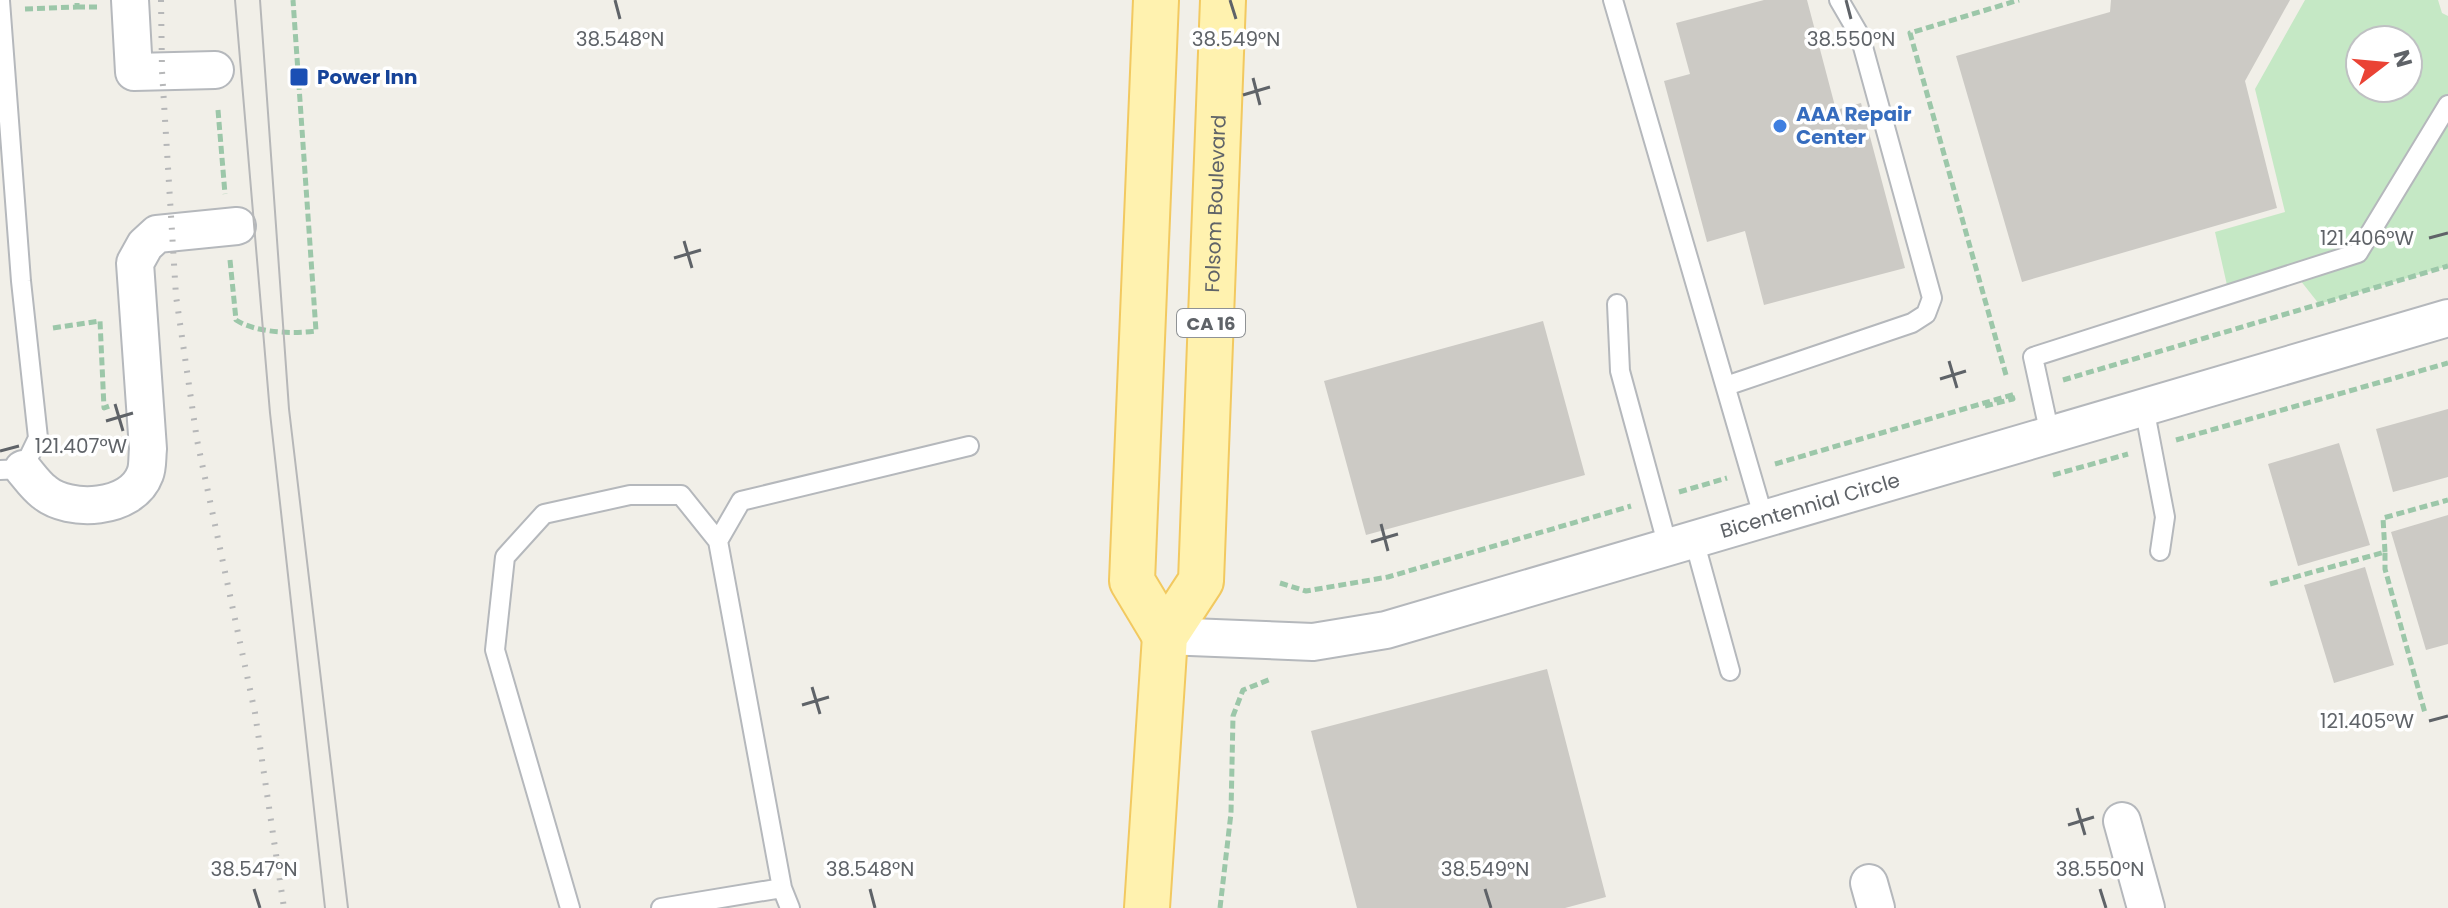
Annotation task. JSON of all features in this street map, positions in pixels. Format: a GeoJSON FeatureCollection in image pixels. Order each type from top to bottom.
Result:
{"type":"FeatureCollection","features":[{"type":"Feature","properties":{"kind":"main road"},"geometry":{"type":"LineString","coordinates":[[1156,0],[1132,581],[1165,636]]}},
{"type":"Feature","properties":{"kind":"main road","name":"Folsom Boulevard"},"geometry":{"type":"LineString","coordinates":[[1147,908],[1165,636],[1201,581],[1223,0]]}},
{"type":"Feature","properties":{"kind":"street"},"geometry":{"type":"LineString","coordinates":[[130,0],[134,72],[215,70]]}},
{"type":"Feature","properties":{"kind":"street"},"geometry":{"type":"LineString","coordinates":[[11,469],[45,494],[69,505],[97,504],[121,498],[134,490],[145,475],[148,449],[135,263],[145,245],[157,234],[232,227]]}},
{"type":"Feature","properties":{"kind":"street","name":"Bicentennial Circle"},"geometry":{"type":"LineString","coordinates":[[1165,636],[1313,642],[1356,637],[2448,318]]}},
{"type":"Feature","properties":{"kind":"street"},"geometry":{"type":"LineString","coordinates":[[2122,821],[2146,908]]}},
{"type":"Feature","properties":{"kind":"lane"},"geometry":{"type":"LineString","coordinates":[[1613,0],[1764,519]]}},
{"type":"Feature","properties":{"kind":"lane"},"geometry":{"type":"LineString","coordinates":[[1726,386],[1912,323],[1926,314],[1932,298],[1860,36],[1839,0]]}},
{"type":"Feature","properties":{"kind":"lane"},"geometry":{"type":"LineString","coordinates":[[0,1],[26,331],[38,438],[11,469]]}},
{"type":"Feature","properties":{"kind":"lane"},"geometry":{"type":"LineString","coordinates":[[2050,435],[2033,357],[2358,253],[2448,105]]}},
{"type":"Feature","properties":{"kind":"lane"},"geometry":{"type":"LineString","coordinates":[[1617,304],[1620,371],[1655,499],[1681,543],[1730,671]]}},
{"type":"Feature","properties":{"kind":"lane"},"geometry":{"type":"LineString","coordinates":[[2144,407],[2165,517],[2160,551]]}},
{"type":"Feature","properties":{"kind":"lane"},"geometry":{"type":"LineString","coordinates":[[718,541],[741,501],[969,446]]}},
{"type":"Feature","properties":{"kind":"lane"},"geometry":{"type":"LineString","coordinates":[[570,908],[495,650],[505,557],[544,514],[630,495],[681,495],[718,541],[782,888],[790,908]]}},
{"type":"Feature","properties":{"kind":"lane"},"geometry":{"type":"LineString","coordinates":[[661,908],[782,888]]}},
{"type":"Feature","properties":{"kind":"path"},"geometry":{"type":"LineString","coordinates":[[1,11],[77,7],[77,0]]}},
{"type":"Feature","properties":{"kind":"path"},"geometry":{"type":"LineString","coordinates":[[218,110],[232,227],[236,320],[245,326],[301,333],[316,331],[293,0]]}},
{"type":"Feature","properties":{"kind":"path"},"geometry":{"type":"LineString","coordinates":[[2007,380],[1910,33],[2019,0]]}},
{"type":"Feature","properties":{"kind":"path"},"geometry":{"type":"LineString","coordinates":[[1280,583],[1306,591],[1388,577],[2448,266]]}},
{"type":"Feature","properties":{"kind":"path"},"geometry":{"type":"LineString","coordinates":[[26,331],[100,321],[104,408],[112,406],[108,345],[140,341]]}},
{"type":"Feature","properties":{"kind":"path"},"geometry":{"type":"LineString","coordinates":[[2047,477],[2448,363]]}},
{"type":"Feature","properties":{"kind":"path"},"geometry":{"type":"LineString","coordinates":[[1985,406],[2013,399],[2012,395]]}},
{"type":"Feature","properties":{"kind":"path"},"geometry":{"type":"LineString","coordinates":[[2425,713],[2385,569],[2383,518],[2448,500]]}},
{"type":"Feature","properties":{"kind":"path"},"geometry":{"type":"LineString","coordinates":[[2270,584],[2385,552]]}},
{"type":"Feature","properties":{"kind":"path"},"geometry":{"type":"LineString","coordinates":[[1220,908],[1231,813],[1233,716],[1243,690],[1268,679],[1275,680]]}},
{"type":"Feature","properties":{"kind":"green space"},"geometry":{"type":"Polygon","coordinates":[[[2305,0],[2438,0],[2442,13],[2448,16],[2448,266],[2319,304],[2289,266],[2229,294],[2215,232],[2285,212],[2255,89],[2305,0]]]}},
{"type":"Feature","properties":{"kind":"building"},"geometry":{"type":"Polygon","coordinates":[[[1764,0],[1807,0],[1836,110],[1861,103],[1905,268],[1764,305],[1745,231],[1707,242],[1664,81],[1690,74],[1676,23],[1764,0]]]}},
{"type":"Feature","properties":{"kind":"building"},"geometry":{"type":"Polygon","coordinates":[[[2111,0],[2290,0],[2245,81],[2277,208],[2022,282],[1956,56],[2110,12],[2111,0]]]}},
{"type":"Feature","properties":{"kind":"building"},"geometry":{"type":"Polygon","coordinates":[[[1543,321],[1585,475],[1366,535],[1324,381],[1543,321]]]}},
{"type":"Feature","properties":{"kind":"building"},"geometry":{"type":"Polygon","coordinates":[[[2448,409],[2448,477],[2393,492],[2376,429],[2448,409]]]}},
{"type":"Feature","properties":{"kind":"building"},"geometry":{"type":"Polygon","coordinates":[[[2339,443],[2370,545],[2298,566],[2268,464],[2339,443]]]}},
{"type":"Feature","properties":{"kind":"building"},"geometry":{"type":"Polygon","coordinates":[[[2448,515],[2448,644],[2426,650],[2391,532],[2448,515]]]}},
{"type":"Feature","properties":{"kind":"building"},"geometry":{"type":"Polygon","coordinates":[[[2365,567],[2394,665],[2334,683],[2304,585],[2365,567]]]}},
{"type":"Feature","properties":{"kind":"building"},"geometry":{"type":"Polygon","coordinates":[[[1547,669],[1606,897],[1565,908],[1357,908],[1311,731],[1547,669]]]}},
{"type":"Feature","properties":{"kind":"tram line"},"geometry":{"type":"LineString","coordinates":[[235,0],[270,413],[325,908]]}},
{"type":"Feature","properties":{"kind":"tram line"},"geometry":{"type":"LineString","coordinates":[[260,0],[289,409],[348,908]]}},
{"type":"Feature","properties":{"kind":"railway"},"geometry":{"type":"LineString","coordinates":[[161,0],[162,71],[176,296],[197,440],[255,713],[284,908]]}},
{"type":"Feature","properties":{"kind":"place","name":"Power Inn"},"geometry":{"type":"Point","coordinates":[299,77]}},
{"type":"Feature","properties":{"kind":"place","name":"AAA Repair Center"},"geometry":{"type":"Point","coordinates":[1780,126]}}]}
